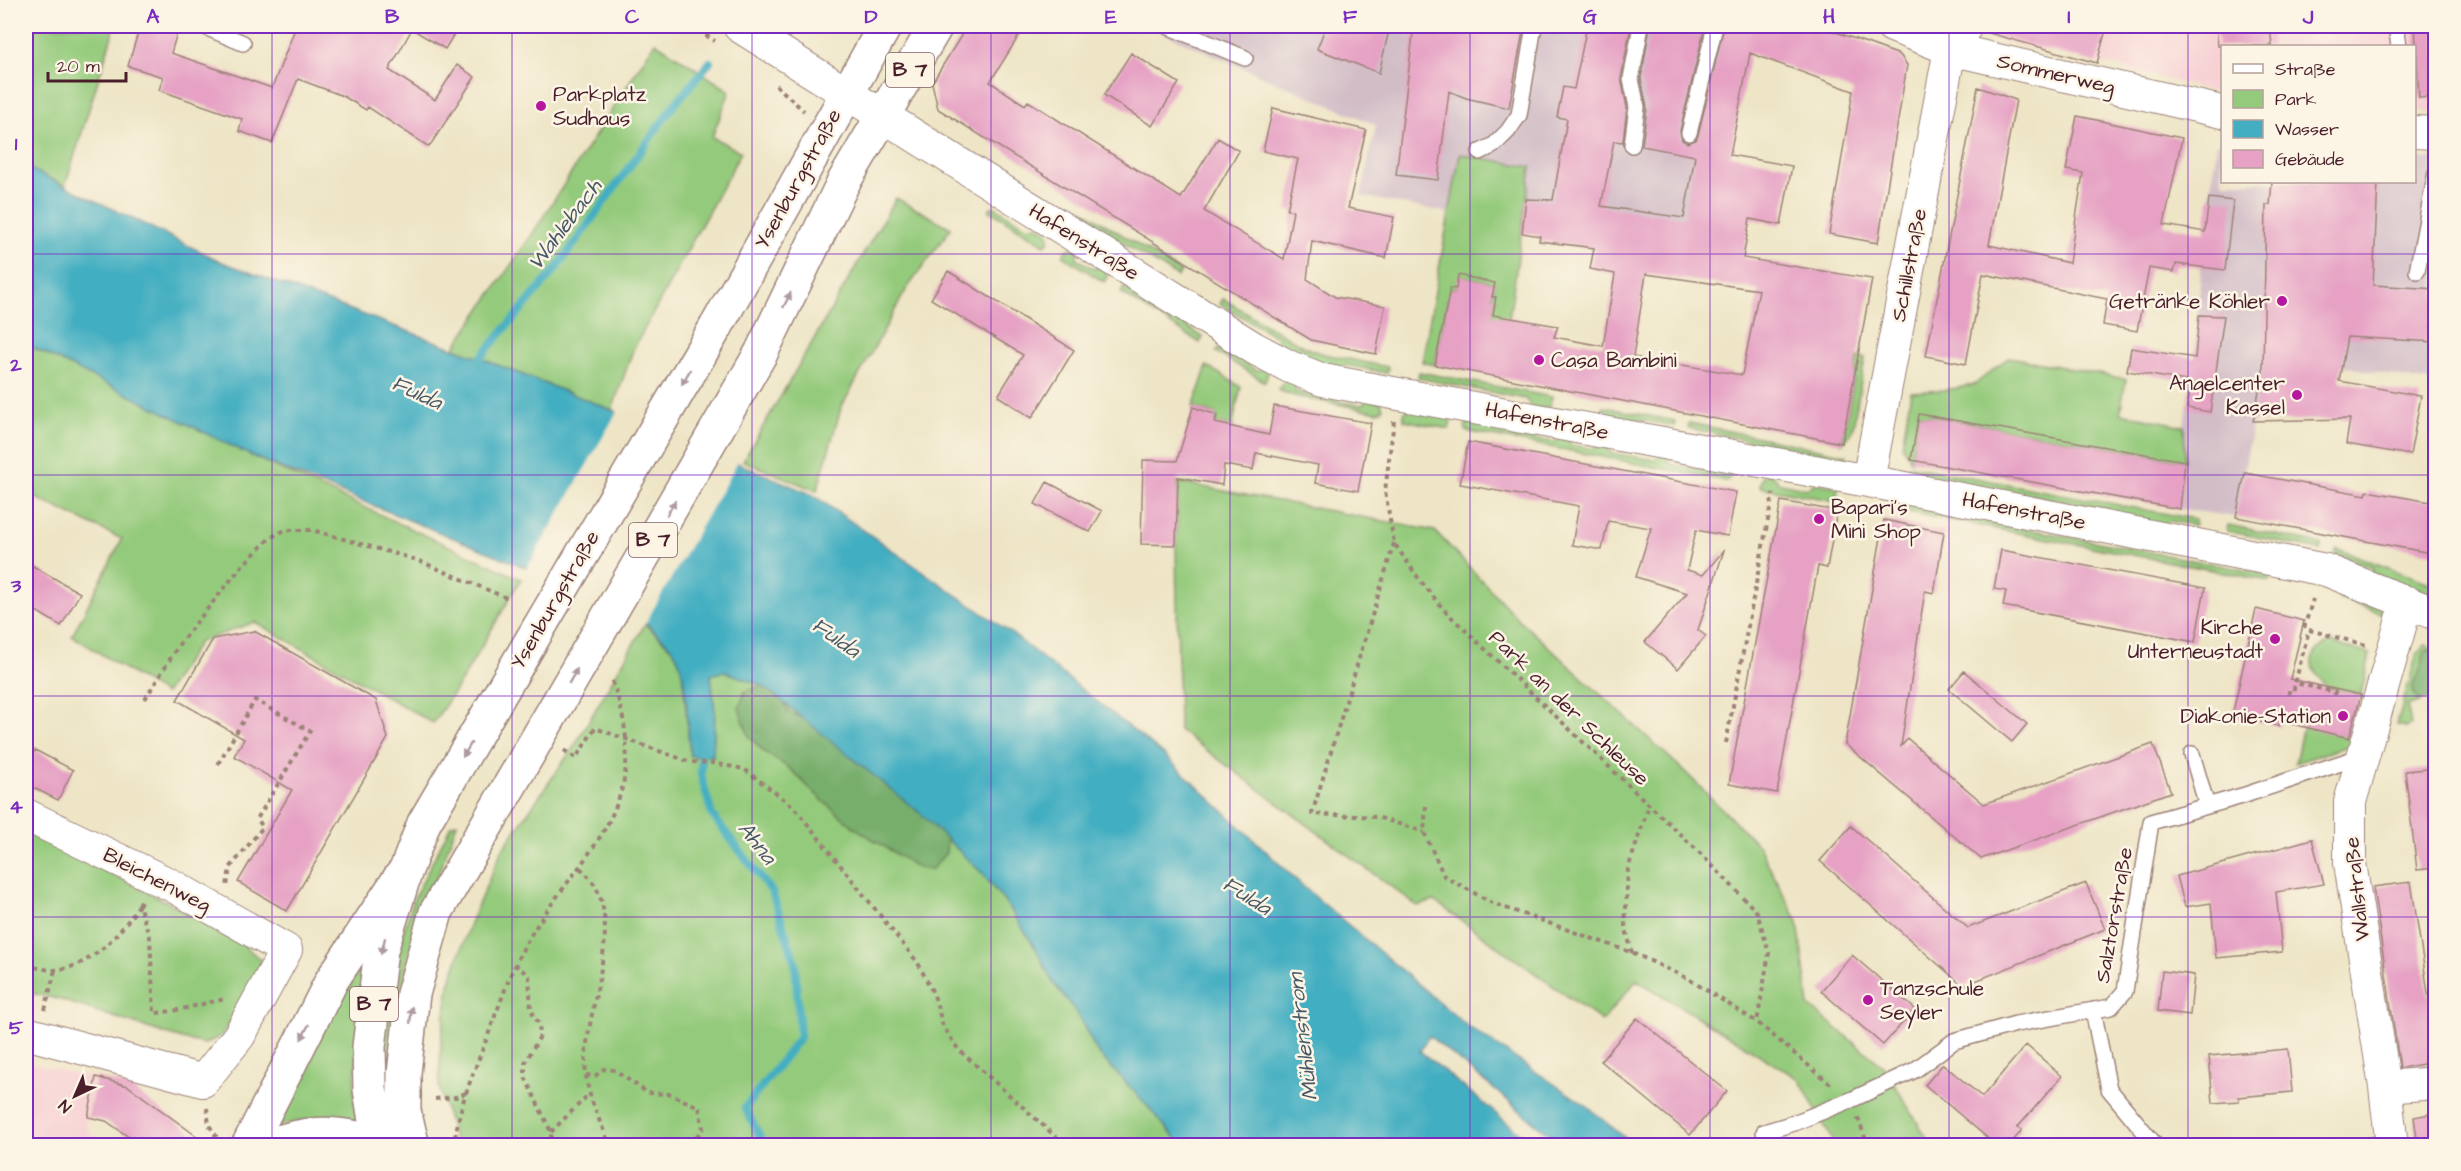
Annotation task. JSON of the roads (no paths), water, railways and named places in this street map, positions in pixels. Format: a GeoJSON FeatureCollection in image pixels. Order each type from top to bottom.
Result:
{"type":"FeatureCollection","features":[{"type":"Feature","properties":{"kind":"main road","name":"B 7"},"geometry":{"type":"LineString","coordinates":[[847,92],[885,26]]}},
{"type":"Feature","properties":{"kind":"main road","name":"B 7"},"geometry":{"type":"LineString","coordinates":[[882,114],[936,26]]}},
{"type":"Feature","properties":{"kind":"main road","name":"Ysenburgstraße"},"geometry":{"type":"LineString","coordinates":[[382,1145],[369,1089],[370,1037],[381,950],[406,870],[424,823],[716,327],[847,92]]}},
{"type":"Feature","properties":{"kind":"main road","name":"Ysenburgstraße"},"geometry":{"type":"LineString","coordinates":[[382,1145],[404,1073],[413,994],[436,912],[551,736],[761,353],[843,183],[882,114]]}},
{"type":"Feature","properties":{"kind":"main road"},"geometry":{"type":"LineString","coordinates":[[248,1146],[332,980],[406,870]]}},
{"type":"Feature","properties":{"kind":"main road","name":"B 7"},"geometry":{"type":"LineString","coordinates":[[404,1073],[404,1111],[412,1146]]}},
{"type":"Feature","properties":{"kind":"main road"},"geometry":{"type":"LineString","coordinates":[[267,1146],[309,1134],[332,1133],[355,1136],[382,1145]]}},
{"type":"Feature","properties":{"kind":"street","name":"Hafenstraße"},"geometry":{"type":"LineString","coordinates":[[739,26],[1245,342],[1290,368],[1323,380],[1868,481],[2326,570],[2421,608]]}},
{"type":"Feature","properties":{"kind":"street","name":"Sommerweg"},"geometry":{"type":"LineString","coordinates":[[1892,26],[1958,37],[2221,111]]}},
{"type":"Feature","properties":{"kind":"street","name":"Schillstraße"},"geometry":{"type":"LineString","coordinates":[[1868,481],[1958,37]]}},
{"type":"Feature","properties":{"kind":"street"},"geometry":{"type":"LineString","coordinates":[[2416,132],[2436,133]]}},
{"type":"Feature","properties":{"kind":"street","name":"Wallstraße"},"geometry":{"type":"LineString","coordinates":[[2384,1144],[2385,1087],[2350,863],[2350,802],[2364,756],[2421,608]]}},
{"type":"Feature","properties":{"kind":"street","name":"Bleichenweg"},"geometry":{"type":"LineString","coordinates":[[26,815],[154,877],[286,950],[239,1036],[202,1081],[26,1034]]}},
{"type":"Feature","properties":{"kind":"street"},"geometry":{"type":"LineString","coordinates":[[2385,1087],[2436,1083]]}},
{"type":"Feature","properties":{"kind":"lane"},"geometry":{"type":"LineString","coordinates":[[203,26],[243,43]]}},
{"type":"Feature","properties":{"kind":"lane"},"geometry":{"type":"LineString","coordinates":[[1167,26],[1245,58]]}},
{"type":"Feature","properties":{"kind":"lane"},"geometry":{"type":"LineString","coordinates":[[1480,152],[1494,145],[1519,115],[1534,26]]}},
{"type":"Feature","properties":{"kind":"lane"},"geometry":{"type":"LineString","coordinates":[[1632,145],[1637,107],[1631,79],[1632,64],[1641,26]]}},
{"type":"Feature","properties":{"kind":"lane"},"geometry":{"type":"LineString","coordinates":[[1689,133],[1715,26]]}},
{"type":"Feature","properties":{"kind":"lane"},"geometry":{"type":"LineString","coordinates":[[2396,26],[2399,45]]}},
{"type":"Feature","properties":{"kind":"lane"},"geometry":{"type":"LineString","coordinates":[[2417,271],[2436,173]]}},
{"type":"Feature","properties":{"kind":"lane"},"geometry":{"type":"LineString","coordinates":[[2192,754],[2207,806]]}},
{"type":"Feature","properties":{"kind":"lane","name":"Salztorstraße"},"geometry":{"type":"LineString","coordinates":[[1764,1132],[1794,1123],[1851,1100],[1915,1070],[1954,1041],[2016,1024],[2111,1007],[2125,991],[2151,822],[2364,756]]}},
{"type":"Feature","properties":{"kind":"lane"},"geometry":{"type":"LineString","coordinates":[[2093,1010],[2109,1089],[2156,1146]]}},
{"type":"Feature","properties":{"kind":"water"},"geometry":{"type":"Polygon","coordinates":[[[26,167],[222,262],[480,358],[617,412],[813,495],[1011,633],[1163,754],[1305,888],[1466,1025],[1584,1104],[1634,1145],[1562,1145],[1429,1036],[1420,1051],[1534,1145],[1181,1145],[1098,1053],[1076,1012],[1052,981],[1036,949],[1011,910],[983,874],[920,813],[763,686],[724,671],[711,675],[715,711],[713,756],[690,756],[685,688],[679,662],[671,648],[636,612],[254,457],[26,344],[26,167]]]}},
{"type":"Feature","properties":{"kind":"waterway","name":"Wahlebach"},"geometry":{"type":"LineString","coordinates":[[475,364],[556,269],[671,109],[710,62]]}},
{"type":"Feature","properties":{"kind":"waterway","name":"Ahna"},"geometry":{"type":"LineString","coordinates":[[702,746],[701,775],[712,815],[772,892],[795,962],[800,1037],[745,1108],[765,1146]]}},
{"type":"Feature","properties":{"kind":"place","name":"Parkplatz Sudhaus"},"geometry":{"type":"Point","coordinates":[541,106]}},
{"type":"Feature","properties":{"kind":"place","name":"Getränke Köhler"},"geometry":{"type":"Point","coordinates":[2282,301]}},
{"type":"Feature","properties":{"kind":"place","name":"Casa Bambini"},"geometry":{"type":"Point","coordinates":[1539,360]}},
{"type":"Feature","properties":{"kind":"place","name":"Angelcenter Kassel"},"geometry":{"type":"Point","coordinates":[2297,395]}},
{"type":"Feature","properties":{"kind":"place","name":"Bapari's Mini Shop"},"geometry":{"type":"Point","coordinates":[1819,519]}},
{"type":"Feature","properties":{"kind":"place","name":"Kirche Unterneustadt"},"geometry":{"type":"Point","coordinates":[2275,639]}},
{"type":"Feature","properties":{"kind":"place","name":"Diakonie-Station"},"geometry":{"type":"Point","coordinates":[2343,716]}},
{"type":"Feature","properties":{"kind":"place","name":"Tanzschule Seyler"},"geometry":{"type":"Point","coordinates":[1868,1000]}},
{"type":"Feature","properties":{"kind":"water label","name":"Fulda"},"geometry":{"type":"Point","coordinates":[417,393]}},
{"type":"Feature","properties":{"kind":"water label","name":"Fulda"},"geometry":{"type":"Point","coordinates":[836,638]}},
{"type":"Feature","properties":{"kind":"water label","name":"Fulda"},"geometry":{"type":"Point","coordinates":[1247,896]}},
{"type":"Feature","properties":{"kind":"water label","name":"Mühlenstrom"},"geometry":{"type":"Point","coordinates":[1303,1037]}}]}
